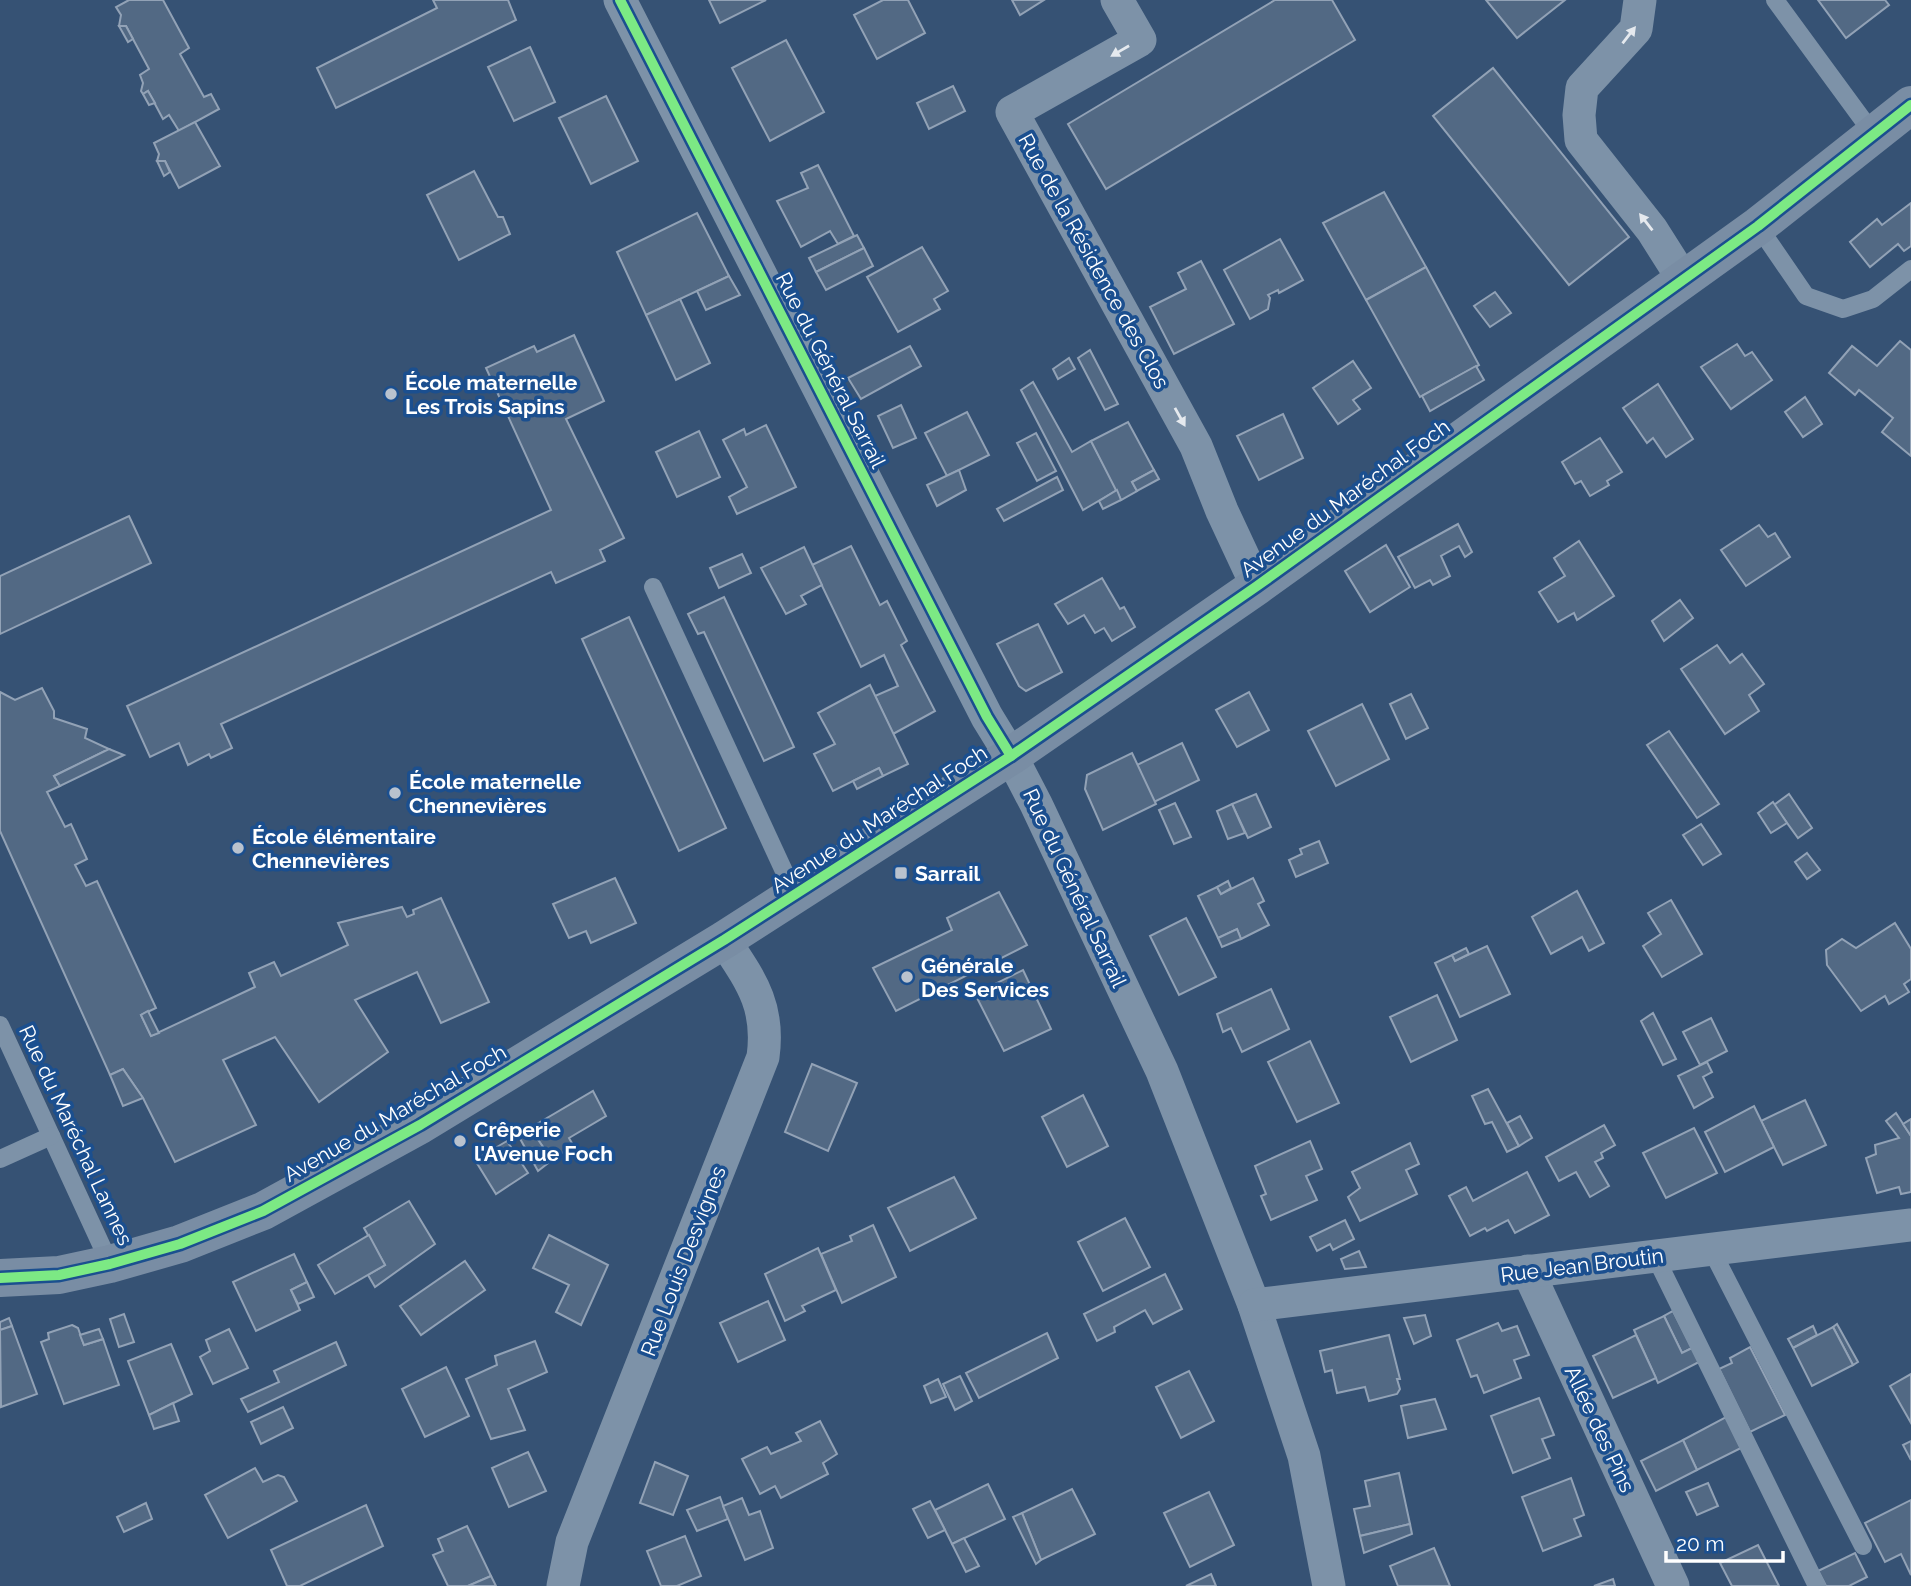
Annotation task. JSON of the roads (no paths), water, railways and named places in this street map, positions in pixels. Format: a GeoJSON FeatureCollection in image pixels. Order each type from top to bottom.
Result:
{"type":"FeatureCollection","features":[{"type":"Feature","properties":{"kind":"main road","name":"Avenue du Maréchal Foch"},"geometry":{"type":"LineString","coordinates":[[0,1278],[58,1275],[110,1264],[180,1244],[263,1210],[420,1125],[724,940],[1011,756],[1257,586],[1759,226],[1911,105]]}},
{"type":"Feature","properties":{"kind":"street","name":"Rue du Général Sarrail"},"geometry":{"type":"LineString","coordinates":[[620,0],[987,717],[1036,804],[1162,1070],[1254,1305],[1304,1456],[1329,1586]]}},
{"type":"Feature","properties":{"kind":"street","name":"Rue de la Résidence des Clos"},"geometry":{"type":"LineString","coordinates":[[1117,0],[1140,40],[1012,112],[1196,446],[1222,511],[1257,586]]}},
{"type":"Feature","properties":{"kind":"street"},"geometry":{"type":"LineString","coordinates":[[1640,0],[1636,29],[1583,88],[1579,115],[1581,140],[1652,230],[1683,279]]}},
{"type":"Feature","properties":{"kind":"street","name":"Rue Louis Desvignes"},"geometry":{"type":"LineString","coordinates":[[563,1586],[572,1542],[763,1057],[766,1033],[763,1009],[724,940]]}},
{"type":"Feature","properties":{"kind":"street","name":"Rue Jean Broutin"},"geometry":{"type":"LineString","coordinates":[[1254,1305],[1911,1225]]}},
{"type":"Feature","properties":{"kind":"street","name":"Allée des Pins"},"geometry":{"type":"LineString","coordinates":[[1528,1271],[1673,1586]]}},
{"type":"Feature","properties":{"kind":"lane"},"geometry":{"type":"LineString","coordinates":[[1775,0],[1874,135]]}},
{"type":"Feature","properties":{"kind":"lane"},"geometry":{"type":"LineString","coordinates":[[1759,226],[1806,296],[1843,309],[1874,299],[1911,269]]}},
{"type":"Feature","properties":{"kind":"lane"},"geometry":{"type":"LineString","coordinates":[[653,587],[795,895]]}},
{"type":"Feature","properties":{"kind":"lane","name":"Rue du Maréchal Lannes"},"geometry":{"type":"LineString","coordinates":[[0,1025],[110,1264]]}},
{"type":"Feature","properties":{"kind":"lane"},"geometry":{"type":"LineString","coordinates":[[0,1160],[51,1136]]}},
{"type":"Feature","properties":{"kind":"lane"},"geometry":{"type":"LineString","coordinates":[[1711,1249],[1863,1546]]}},
{"type":"Feature","properties":{"kind":"lane"},"geometry":{"type":"LineString","coordinates":[[1655,1256],[1816,1586]]}},
{"type":"Feature","properties":{"kind":"place","name":"École maternelle Les Trois Sapins"},"geometry":{"type":"Point","coordinates":[391,394]}},
{"type":"Feature","properties":{"kind":"place","name":"École maternelle Chennevières"},"geometry":{"type":"Point","coordinates":[395,793]}},
{"type":"Feature","properties":{"kind":"place","name":"École élémentaire Chennevières"},"geometry":{"type":"Point","coordinates":[238,848]}},
{"type":"Feature","properties":{"kind":"place","name":"Sarrail"},"geometry":{"type":"Point","coordinates":[901,873]}},
{"type":"Feature","properties":{"kind":"place","name":"Générale Des Services"},"geometry":{"type":"Point","coordinates":[907,977]}},
{"type":"Feature","properties":{"kind":"place","name":"Crêperie l'Avenue Foch"},"geometry":{"type":"Point","coordinates":[460,1141]}}]}
